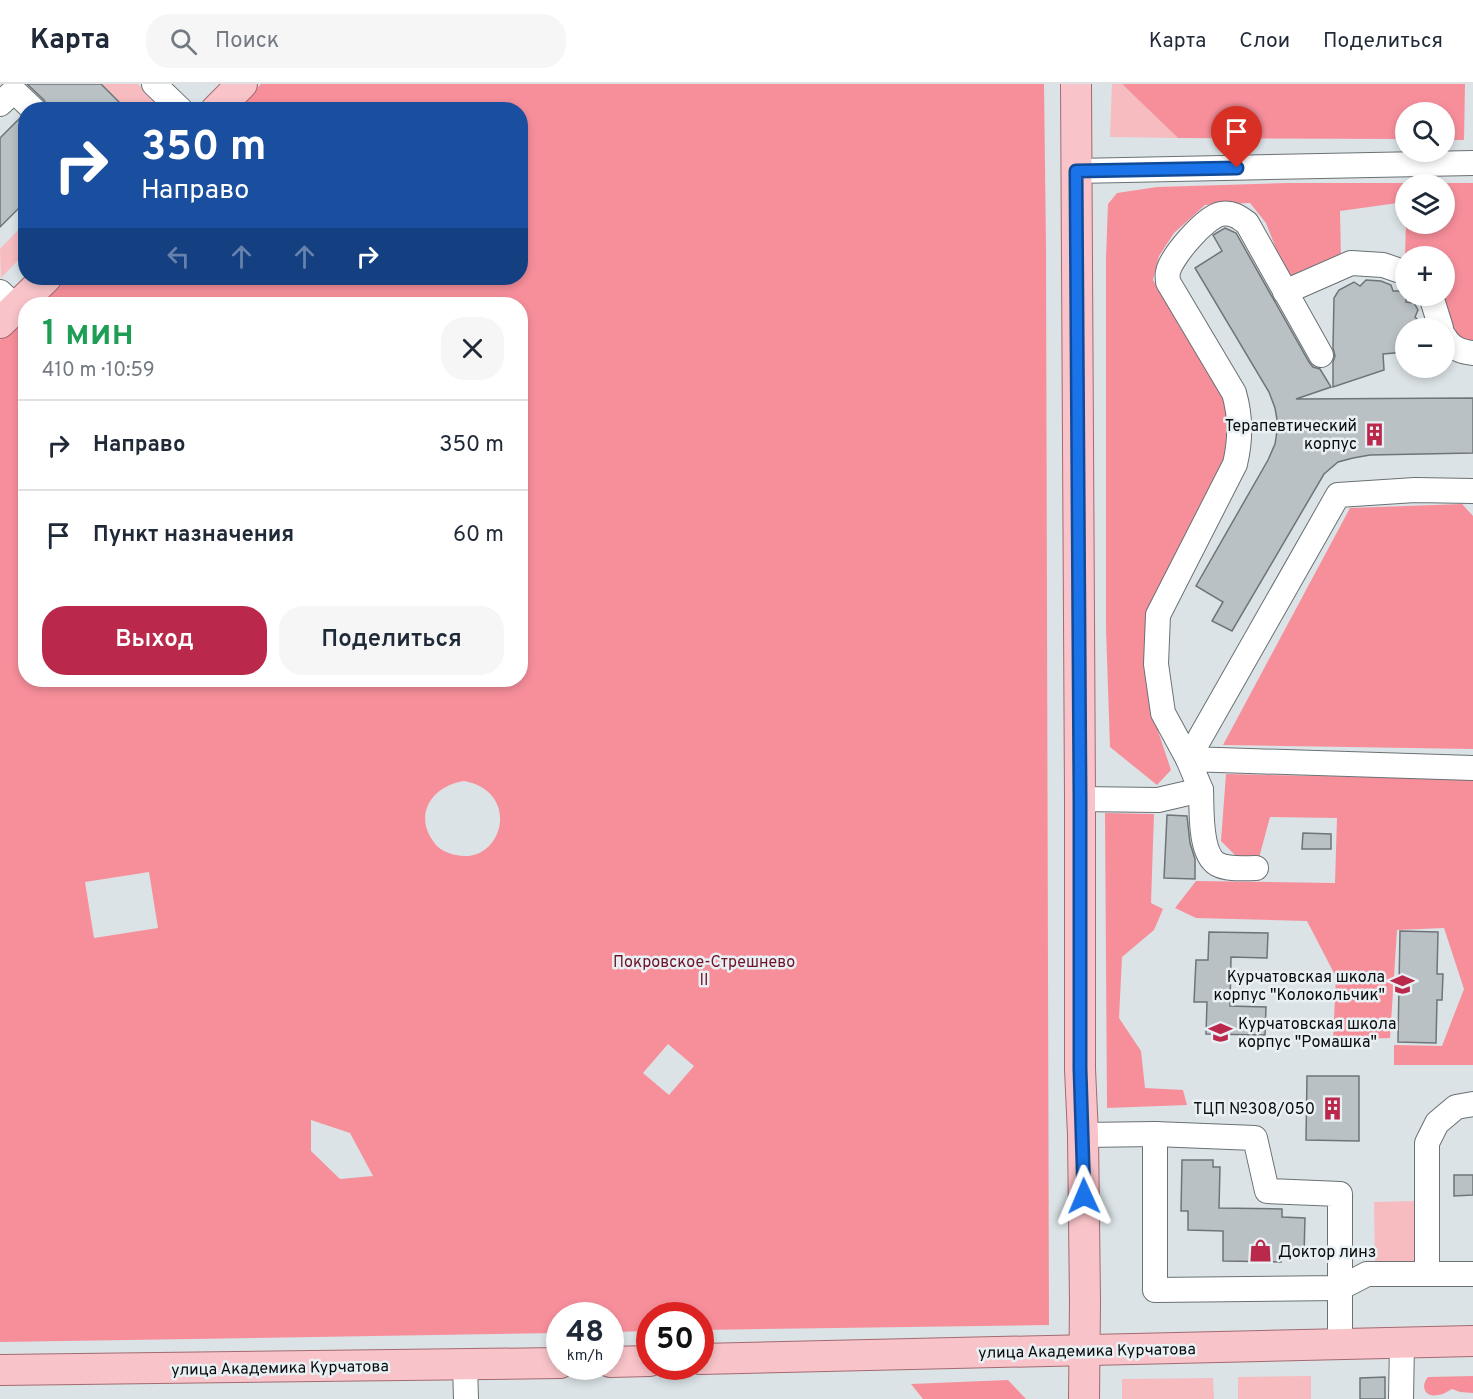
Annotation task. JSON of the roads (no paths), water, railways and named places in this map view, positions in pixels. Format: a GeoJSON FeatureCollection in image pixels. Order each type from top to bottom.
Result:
{"type":"FeatureCollection","features":[{"type":"Feature","properties":{"kind":"main road"},"geometry":{"type":"LineString","coordinates":[[224,102],[242,84]]}},
{"type":"Feature","properties":{"kind":"main road"},"geometry":{"type":"LineString","coordinates":[[1076,84],[1080,1069],[1083,1135],[1084,1399]]}},
{"type":"Feature","properties":{"kind":"main road"},"geometry":{"type":"LineString","coordinates":[[19,297],[36,285]]}},
{"type":"Feature","properties":{"kind":"main road"},"geometry":{"type":"LineString","coordinates":[[5,307],[18,298]]}},
{"type":"Feature","properties":{"kind":"main road","name":"улица Академика Курчатова"},"geometry":{"type":"LineString","coordinates":[[714,1359],[1473,1341]]}},
{"type":"Feature","properties":{"kind":"main road","name":"улица Академика Курчатова"},"geometry":{"type":"LineString","coordinates":[[0,1371],[546,1363]]}},
{"type":"Feature","properties":{"kind":"street"},"geometry":{"type":"LineString","coordinates":[[154,84],[173,102]]}},
{"type":"Feature","properties":{"kind":"street"},"geometry":{"type":"LineString","coordinates":[[1076,171],[1473,163]]}},
{"type":"Feature","properties":{"kind":"street"},"geometry":{"type":"LineString","coordinates":[[1256,868],[1234,868],[1216,863],[1205,847],[1201,790],[1188,759],[1163,713],[1156,664],[1158,615],[1235,464],[1240,444],[1239,411],[1234,393],[1168,282],[1168,271],[1184,246],[1207,220],[1221,214],[1234,214],[1247,223],[1321,355]]}},
{"type":"Feature","properties":{"kind":"street"},"geometry":{"type":"LineString","coordinates":[[1285,292],[1351,263],[1383,265],[1395,269]]}},
{"type":"Feature","properties":{"kind":"street"},"geometry":{"type":"LineString","coordinates":[[1455,348],[1473,353]]}},
{"type":"Feature","properties":{"kind":"street"},"geometry":{"type":"LineString","coordinates":[[1188,759],[1338,495],[1415,490],[1473,491]]}},
{"type":"Feature","properties":{"kind":"street"},"geometry":{"type":"LineString","coordinates":[[1188,759],[1473,768]]}},
{"type":"Feature","properties":{"kind":"street"},"geometry":{"type":"LineString","coordinates":[[1080,800],[1158,800],[1201,790]]}},
{"type":"Feature","properties":{"kind":"street"},"geometry":{"type":"LineString","coordinates":[[1427,1274],[1427,1143],[1437,1122],[1456,1107],[1473,1104]]}},
{"type":"Feature","properties":{"kind":"street"},"geometry":{"type":"LineString","coordinates":[[1083,1135],[1155,1134],[1255,1138],[1267,1191],[1340,1194],[1340,1344]]}},
{"type":"Feature","properties":{"kind":"street"},"geometry":{"type":"LineString","coordinates":[[1155,1134],[1155,1290],[1340,1288],[1367,1274],[1473,1274]]}},
{"type":"Feature","properties":{"kind":"street"},"geometry":{"type":"LineString","coordinates":[[1401,1399],[1402,1343]]}},
{"type":"Feature","properties":{"kind":"street"},"geometry":{"type":"LineString","coordinates":[[465,1365],[466,1399]]}},
{"type":"Feature","properties":{"kind":"place","name":"Терапевтический корпус"},"geometry":{"type":"Point","coordinates":[1375,434]}},
{"type":"Feature","properties":{"kind":"place","name":"Курчатовская школа корпус \"Колокольчик\""},"geometry":{"type":"Point","coordinates":[1403,985]}},
{"type":"Feature","properties":{"kind":"place","name":"Курчатовская школа корпус \"Ромашка\""},"geometry":{"type":"Point","coordinates":[1220,1032]}},
{"type":"Feature","properties":{"kind":"place","name":"ТЦП №308/050"},"geometry":{"type":"Point","coordinates":[1333,1108]}},
{"type":"Feature","properties":{"kind":"place","name":"Доктор линз"},"geometry":{"type":"Point","coordinates":[1260,1251]}},
{"type":"Feature","properties":{"kind":"park label","name":"Покровское-Стрешнево II"},"geometry":{"type":"Point","coordinates":[704,970]}}]}
